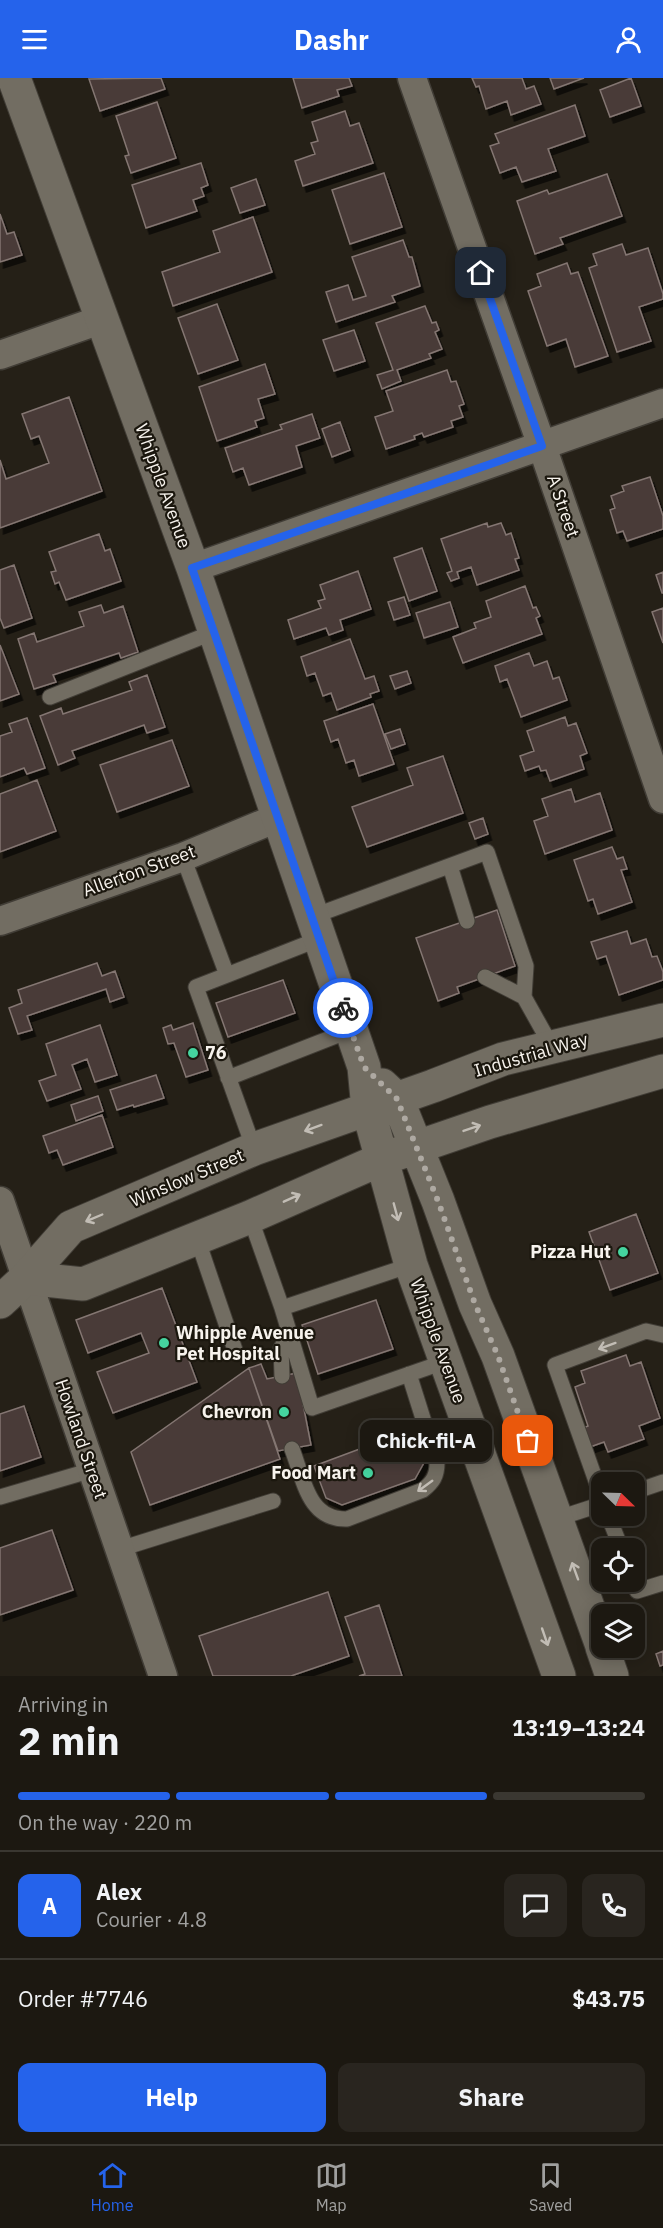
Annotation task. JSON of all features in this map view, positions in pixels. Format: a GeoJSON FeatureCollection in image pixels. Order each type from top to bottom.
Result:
{"type":"FeatureCollection","features":[{"type":"Feature","properties":{"kind":"main road","name":"Whipple Avenue"},"geometry":{"type":"LineString","coordinates":[[14,78],[192,568],[364,1067],[383,1104],[416,1147],[442,1210],[475,1304],[498,1356],[591,1616]]}},
{"type":"Feature","properties":{"kind":"main road","name":"Industrial Way"},"geometry":{"type":"LineString","coordinates":[[383,1104],[503,1059],[663,1020]]}},
{"type":"Feature","properties":{"kind":"main road"},"geometry":{"type":"LineString","coordinates":[[26,1278],[83,1284],[250,1217],[382,1159],[490,1122],[663,1072]]}},
{"type":"Feature","properties":{"kind":"main road","name":"Whipple Avenue"},"geometry":{"type":"LineString","coordinates":[[383,1104],[382,1159],[411,1265],[444,1362],[502,1515],[559,1676]]}},
{"type":"Feature","properties":{"kind":"main road","name":"Winslow Street"},"geometry":{"type":"LineString","coordinates":[[0,1302],[26,1278],[71,1227],[255,1149],[383,1104]]}},
{"type":"Feature","properties":{"kind":"main road","name":"Whipple Avenue"},"geometry":{"type":"LineString","coordinates":[[606,1658],[612,1676]]}},
{"type":"Feature","properties":{"kind":"street","name":"A Street"},"geometry":{"type":"LineString","coordinates":[[412,78],[663,799]]}},
{"type":"Feature","properties":{"kind":"street"},"geometry":{"type":"LineString","coordinates":[[0,356],[103,319]]}},
{"type":"Feature","properties":{"kind":"street"},"geometry":{"type":"LineString","coordinates":[[192,568],[663,403]]}},
{"type":"Feature","properties":{"kind":"street","name":"Allerton Street"},"geometry":{"type":"LineString","coordinates":[[0,921],[183,857],[278,818]]}},
{"type":"Feature","properties":{"kind":"street","name":"Howland Street"},"geometry":{"type":"LineString","coordinates":[[0,1201],[163,1676]]}},
{"type":"Feature","properties":{"kind":"lane"},"geometry":{"type":"LineString","coordinates":[[50,697],[214,632]]}},
{"type":"Feature","properties":{"kind":"lane"},"geometry":{"type":"LineString","coordinates":[[255,1149],[196,987],[227,975],[315,928],[450,866],[487,852],[526,966],[524,997],[552,1047]]}},
{"type":"Feature","properties":{"kind":"lane"},"geometry":{"type":"LineString","coordinates":[[183,857],[227,975]]}},
{"type":"Feature","properties":{"kind":"lane"},"geometry":{"type":"LineString","coordinates":[[450,866],[467,921]]}},
{"type":"Feature","properties":{"kind":"lane"},"geometry":{"type":"LineString","coordinates":[[485,977],[524,997]]}},
{"type":"Feature","properties":{"kind":"lane"},"geometry":{"type":"LineString","coordinates":[[228,1078],[351,1030]]}},
{"type":"Feature","properties":{"kind":"lane"},"geometry":{"type":"LineString","coordinates":[[250,1217],[282,1308],[312,1408],[444,1362]]}},
{"type":"Feature","properties":{"kind":"lane"},"geometry":{"type":"LineString","coordinates":[[197,1238],[235,1350]]}},
{"type":"Feature","properties":{"kind":"lane"},"geometry":{"type":"LineString","coordinates":[[282,1308],[411,1265]]}},
{"type":"Feature","properties":{"kind":"lane"},"geometry":{"type":"LineString","coordinates":[[593,1472],[555,1365],[646,1331],[663,1335]]}},
{"type":"Feature","properties":{"kind":"lane"},"geometry":{"type":"LineString","coordinates":[[282,1376],[281,1348],[290,1334]]}},
{"type":"Feature","properties":{"kind":"lane"},"geometry":{"type":"LineString","coordinates":[[292,1449],[314,1506],[324,1515],[335,1520],[347,1520],[423,1490],[432,1482],[437,1473],[437,1463],[409,1374]]}},
{"type":"Feature","properties":{"kind":"lane"},"geometry":{"type":"LineString","coordinates":[[0,1497],[92,1470]]}},
{"type":"Feature","properties":{"kind":"lane"},"geometry":{"type":"LineString","coordinates":[[645,1488],[663,1482]]}},
{"type":"Feature","properties":{"kind":"lane"},"geometry":{"type":"LineString","coordinates":[[120,1549],[273,1501]]}},
{"type":"Feature","properties":{"kind":"lane"},"geometry":{"type":"LineString","coordinates":[[556,1519],[591,1508]]}},
{"type":"Feature","properties":{"kind":"lane"},"geometry":{"type":"LineString","coordinates":[[645,1589],[663,1583]]}},
{"type":"Feature","properties":{"kind":"building"},"geometry":{"type":"Polygon","coordinates":[[[161,78],[165,89],[100,111],[89,79],[161,78]]]}},
{"type":"Feature","properties":{"kind":"building"},"geometry":{"type":"Polygon","coordinates":[[[293,78],[349,78],[352,86],[337,90],[339,96],[302,108],[293,78]]]}},
{"type":"Feature","properties":{"kind":"building"},"geometry":{"type":"Polygon","coordinates":[[[472,78],[522,78],[526,89],[534,86],[541,104],[511,115],[507,101],[486,109],[479,86],[476,87],[472,78]]]}},
{"type":"Feature","properties":{"kind":"building"},"geometry":{"type":"Polygon","coordinates":[[[550,78],[584,78],[554,89],[550,78]]]}},
{"type":"Feature","properties":{"kind":"building"},"geometry":{"type":"Polygon","coordinates":[[[631,78],[641,106],[610,117],[600,90],[631,78]]]}},
{"type":"Feature","properties":{"kind":"building"},"geometry":{"type":"Polygon","coordinates":[[[157,102],[176,158],[131,173],[125,156],[129,155],[116,116],[157,102]]]}},
{"type":"Feature","properties":{"kind":"building"},"geometry":{"type":"Polygon","coordinates":[[[575,105],[585,136],[548,149],[556,171],[522,182],[516,167],[500,173],[490,146],[499,143],[495,134],[575,105]]]}},
{"type":"Feature","properties":{"kind":"building"},"geometry":{"type":"Polygon","coordinates":[[[345,111],[350,126],[359,123],[373,163],[303,186],[295,161],[315,154],[311,143],[318,141],[312,122],[345,111]]]}},
{"type":"Feature","properties":{"kind":"building"},"geometry":{"type":"Polygon","coordinates":[[[201,163],[208,185],[201,188],[204,196],[193,200],[197,211],[146,228],[132,185],[201,163]]]}},
{"type":"Feature","properties":{"kind":"building"},"geometry":{"type":"Polygon","coordinates":[[[384,173],[402,227],[350,244],[332,190],[384,173]]]}},
{"type":"Feature","properties":{"kind":"building"},"geometry":{"type":"Polygon","coordinates":[[[607,174],[622,216],[560,238],[563,244],[535,254],[517,201],[547,190],[549,194],[607,174]]]}},
{"type":"Feature","properties":{"kind":"building"},"geometry":{"type":"Polygon","coordinates":[[[256,179],[265,205],[240,213],[231,188],[256,179]]]}},
{"type":"Feature","properties":{"kind":"building"},"geometry":{"type":"Polygon","coordinates":[[[0,214],[7,234],[14,232],[22,255],[0,262],[0,214]]]}},
{"type":"Feature","properties":{"kind":"building"},"geometry":{"type":"Polygon","coordinates":[[[253,217],[272,272],[173,306],[162,272],[220,252],[213,231],[253,217]]]}},
{"type":"Feature","properties":{"kind":"building"},"geometry":{"type":"Polygon","coordinates":[[[403,240],[409,257],[412,257],[420,286],[392,296],[395,302],[336,322],[326,292],[348,285],[353,300],[366,296],[352,257],[403,240]]]}},
{"type":"Feature","properties":{"kind":"building"},"geometry":{"type":"Polygon","coordinates":[[[622,244],[626,255],[648,248],[663,299],[639,307],[651,341],[617,352],[589,268],[597,265],[593,254],[622,244]]]}},
{"type":"Feature","properties":{"kind":"building"},"geometry":{"type":"Polygon","coordinates":[[[567,263],[571,274],[578,272],[608,356],[575,367],[566,339],[547,346],[528,291],[541,286],[537,274],[567,263]]]}},
{"type":"Feature","properties":{"kind":"building"},"geometry":{"type":"Polygon","coordinates":[[[217,304],[238,360],[198,374],[178,318],[217,304]]]}},
{"type":"Feature","properties":{"kind":"building"},"geometry":{"type":"Polygon","coordinates":[[[425,306],[432,323],[436,322],[439,330],[435,332],[442,349],[429,354],[431,358],[397,370],[401,381],[382,389],[377,375],[393,370],[376,323],[425,306]]]}},
{"type":"Feature","properties":{"kind":"building"},"geometry":{"type":"Polygon","coordinates":[[[354,330],[365,361],[334,371],[323,340],[354,330]]]}},
{"type":"Feature","properties":{"kind":"building"},"geometry":{"type":"Polygon","coordinates":[[[265,364],[275,394],[258,399],[264,418],[255,421],[257,427],[217,441],[199,387],[265,364]]]}},
{"type":"Feature","properties":{"kind":"building"},"geometry":{"type":"Polygon","coordinates":[[[447,370],[451,382],[456,381],[464,404],[459,406],[463,417],[451,421],[453,427],[424,437],[422,433],[414,436],[415,439],[386,449],[375,417],[393,411],[386,391],[447,370]]]}},
{"type":"Feature","properties":{"kind":"building"},"geometry":{"type":"Polygon","coordinates":[[[69,397],[102,491],[0,528],[0,460],[6,479],[49,463],[39,436],[31,439],[22,414],[69,397]]]}},
{"type":"Feature","properties":{"kind":"building"},"geometry":{"type":"Polygon","coordinates":[[[312,414],[320,438],[296,446],[302,467],[249,485],[243,468],[233,472],[225,448],[282,429],[280,425],[312,414]]]}},
{"type":"Feature","properties":{"kind":"building"},"geometry":{"type":"Polygon","coordinates":[[[340,422],[350,450],[332,457],[322,429],[340,422]]]}},
{"type":"Feature","properties":{"kind":"building"},"geometry":{"type":"Polygon","coordinates":[[[650,477],[663,516],[663,529],[627,541],[623,531],[617,533],[610,510],[615,508],[611,496],[624,491],[622,486],[650,477]]]}},
{"type":"Feature","properties":{"kind":"building"},"geometry":{"type":"Polygon","coordinates":[[[487,523],[488,527],[501,523],[506,535],[511,533],[519,558],[515,559],[519,570],[477,585],[471,567],[457,572],[459,578],[451,581],[447,573],[452,571],[441,539],[487,523]]]}},
{"type":"Feature","properties":{"kind":"building"},"geometry":{"type":"Polygon","coordinates":[[[99,534],[105,551],[110,549],[121,581],[66,600],[59,582],[55,584],[51,572],[56,571],[49,552],[99,534]]]}},
{"type":"Feature","properties":{"kind":"building"},"geometry":{"type":"Polygon","coordinates":[[[422,548],[437,591],[409,601],[394,558],[422,548]]]}},
{"type":"Feature","properties":{"kind":"building"},"geometry":{"type":"Polygon","coordinates":[[[14,565],[32,618],[4,628],[0,618],[0,570],[14,565]]]}},
{"type":"Feature","properties":{"kind":"building"},"geometry":{"type":"Polygon","coordinates":[[[358,571],[371,609],[340,620],[343,630],[329,635],[326,628],[294,639],[288,620],[321,608],[318,601],[325,599],[320,585],[358,571]]]}},
{"type":"Feature","properties":{"kind":"building"},"geometry":{"type":"Polygon","coordinates":[[[663,572],[663,593],[662,593],[656,575],[663,572]]]}},
{"type":"Feature","properties":{"kind":"building"},"geometry":{"type":"Polygon","coordinates":[[[525,586],[533,608],[536,607],[540,616],[536,618],[542,634],[463,663],[453,637],[476,628],[474,623],[491,617],[486,601],[525,586]]]}},
{"type":"Feature","properties":{"kind":"building"},"geometry":{"type":"Polygon","coordinates":[[[404,597],[410,615],[394,620],[388,602],[404,597]]]}},
{"type":"Feature","properties":{"kind":"building"},"geometry":{"type":"Polygon","coordinates":[[[450,602],[458,627],[424,638],[416,613],[450,602]]]}},
{"type":"Feature","properties":{"kind":"building"},"geometry":{"type":"Polygon","coordinates":[[[101,605],[104,613],[123,606],[138,652],[121,658],[119,653],[53,675],[56,682],[34,689],[18,639],[34,633],[37,642],[84,626],[79,612],[101,605]]]}},
{"type":"Feature","properties":{"kind":"building"},"geometry":{"type":"Polygon","coordinates":[[[663,608],[663,643],[652,612],[663,608]]]}},
{"type":"Feature","properties":{"kind":"building"},"geometry":{"type":"Polygon","coordinates":[[[350,639],[365,679],[374,676],[379,691],[370,694],[371,697],[337,710],[331,693],[323,696],[315,673],[307,676],[301,657],[350,639]]]}},
{"type":"Feature","properties":{"kind":"building"},"geometry":{"type":"Polygon","coordinates":[[[0,645],[19,694],[0,701],[0,645]]]}},
{"type":"Feature","properties":{"kind":"building"},"geometry":{"type":"Polygon","coordinates":[[[529,653],[534,666],[547,661],[553,679],[559,677],[567,700],[521,717],[507,679],[500,682],[495,666],[529,653]]]}},
{"type":"Feature","properties":{"kind":"building"},"geometry":{"type":"Polygon","coordinates":[[[407,671],[411,683],[395,689],[390,676],[407,671]]]}},
{"type":"Feature","properties":{"kind":"building"},"geometry":{"type":"Polygon","coordinates":[[[147,675],[165,727],[147,733],[144,725],[72,751],[75,758],[58,765],[40,716],[61,708],[63,714],[132,690],[129,682],[147,675]]]}},
{"type":"Feature","properties":{"kind":"building"},"geometry":{"type":"Polygon","coordinates":[[[373,704],[394,764],[359,776],[354,760],[346,763],[338,739],[331,742],[324,721],[373,704]]]}},
{"type":"Feature","properties":{"kind":"building"},"geometry":{"type":"Polygon","coordinates":[[[565,717],[568,726],[576,723],[587,753],[580,756],[584,769],[550,781],[546,770],[541,771],[539,766],[525,771],[520,756],[534,751],[527,731],[565,717]]]}},
{"type":"Feature","properties":{"kind":"building"},"geometry":{"type":"Polygon","coordinates":[[[27,718],[45,768],[27,774],[24,768],[0,777],[0,736],[12,732],[9,724],[27,718]]]}},
{"type":"Feature","properties":{"kind":"building"},"geometry":{"type":"Polygon","coordinates":[[[400,729],[405,744],[391,749],[385,734],[400,729]]]}},
{"type":"Feature","properties":{"kind":"building"},"geometry":{"type":"Polygon","coordinates":[[[172,740],[189,786],[117,812],[100,765],[172,740]]]}},
{"type":"Feature","properties":{"kind":"building"},"geometry":{"type":"Polygon","coordinates":[[[443,756],[463,813],[367,847],[352,807],[413,785],[407,768],[443,756]]]}},
{"type":"Feature","properties":{"kind":"building"},"geometry":{"type":"Polygon","coordinates":[[[37,780],[56,831],[0,852],[0,794],[37,780]]]}},
{"type":"Feature","properties":{"kind":"building"},"geometry":{"type":"Polygon","coordinates":[[[571,789],[575,802],[600,793],[612,830],[545,854],[534,821],[548,816],[542,799],[571,789]]]}},
{"type":"Feature","properties":{"kind":"building"},"geometry":{"type":"Polygon","coordinates":[[[483,818],[488,834],[475,839],[469,823],[483,818]]]}},
{"type":"Feature","properties":{"kind":"building"},"geometry":{"type":"Polygon","coordinates":[[[612,847],[617,859],[623,857],[627,869],[621,870],[632,902],[598,914],[593,899],[588,901],[574,860],[612,847]]]}},
{"type":"Feature","properties":{"kind":"building"},"geometry":{"type":"Polygon","coordinates":[[[497,910],[515,966],[457,987],[459,993],[438,1001],[416,938],[497,910]]]}},
{"type":"Feature","properties":{"kind":"building"},"geometry":{"type":"Polygon","coordinates":[[[627,931],[631,944],[646,939],[652,957],[657,956],[663,972],[663,980],[619,995],[606,956],[597,959],[591,942],[627,931]]]}},
{"type":"Feature","properties":{"kind":"building"},"geometry":{"type":"Polygon","coordinates":[[[97,963],[102,976],[115,971],[124,997],[110,1002],[106,989],[27,1016],[32,1030],[18,1034],[9,1008],[22,1003],[18,990],[97,963]]]}},
{"type":"Feature","properties":{"kind":"building"},"geometry":{"type":"Polygon","coordinates":[[[283,980],[295,1013],[228,1037],[216,1003],[283,980]]]}},
{"type":"Feature","properties":{"kind":"building"},"geometry":{"type":"Polygon","coordinates":[[[193,1023],[208,1070],[186,1077],[174,1043],[168,1044],[163,1028],[171,1025],[173,1030],[193,1023]]]}},
{"type":"Feature","properties":{"kind":"building"},"geometry":{"type":"Polygon","coordinates":[[[100,1025],[117,1075],[95,1082],[87,1059],[72,1065],[81,1089],[47,1101],[39,1081],[56,1075],[46,1044],[100,1025]]]}},
{"type":"Feature","properties":{"kind":"building"},"geometry":{"type":"Polygon","coordinates":[[[156,1075],[164,1098],[117,1110],[110,1090],[156,1075]]]}},
{"type":"Feature","properties":{"kind":"building"},"geometry":{"type":"Polygon","coordinates":[[[98,1096],[103,1111],[76,1121],[71,1105],[98,1096]]]}},
{"type":"Feature","properties":{"kind":"building"},"geometry":{"type":"Polygon","coordinates":[[[102,1115],[113,1147],[63,1165],[57,1150],[49,1153],[43,1136],[102,1115]]]}},
{"type":"Feature","properties":{"kind":"building","name":"Pizza Hut"},"geometry":{"type":"Polygon","coordinates":[[[636,1214],[658,1273],[610,1290],[589,1232],[636,1214]]]}},
{"type":"Feature","properties":{"kind":"building","name":"Whipple Avenue Pet Hospital"},"geometry":{"type":"Polygon","coordinates":[[[162,1288],[197,1382],[113,1413],[97,1372],[149,1353],[141,1333],[88,1353],[76,1320],[162,1288]]]}},
{"type":"Feature","properties":{"kind":"building","name":"Chevron"},"geometry":{"type":"Polygon","coordinates":[[[376,1300],[393,1349],[318,1374],[302,1325],[376,1300]]]}},
{"type":"Feature","properties":{"kind":"building"},"geometry":{"type":"Polygon","coordinates":[[[626,1355],[630,1366],[641,1362],[660,1418],[639,1426],[644,1439],[608,1452],[604,1442],[590,1447],[583,1428],[588,1426],[575,1387],[585,1383],[581,1371],[626,1355]]]}},
{"type":"Feature","properties":{"kind":"building","name":"Chevron"},"geometry":{"type":"Polygon","coordinates":[[[261,1364],[267,1379],[297,1373],[311,1445],[278,1451],[249,1368],[261,1364]]]}},
{"type":"Feature","properties":{"kind":"building"},"geometry":{"type":"Polygon","coordinates":[[[249,1368],[280,1459],[150,1505],[131,1452],[249,1368]]]}},
{"type":"Feature","properties":{"kind":"building"},"geometry":{"type":"Polygon","coordinates":[[[24,1406],[41,1457],[0,1471],[0,1414],[24,1406]]]}},
{"type":"Feature","properties":{"kind":"building","name":"Food Mart"},"geometry":{"type":"Polygon","coordinates":[[[391,1428],[393,1436],[414,1429],[425,1461],[415,1479],[342,1505],[326,1498],[314,1466],[365,1447],[362,1439],[391,1428]]]}},
{"type":"Feature","properties":{"kind":"building"},"geometry":{"type":"Polygon","coordinates":[[[52,1530],[73,1590],[0,1615],[0,1548],[52,1530]]]}},
{"type":"Feature","properties":{"kind":"building"},"geometry":{"type":"Polygon","coordinates":[[[328,1592],[349,1656],[291,1676],[213,1676],[199,1636],[328,1592]]]}},
{"type":"Feature","properties":{"kind":"building"},"geometry":{"type":"Polygon","coordinates":[[[379,1605],[402,1676],[359,1676],[365,1674],[345,1617],[379,1605]]]}},
{"type":"Feature","properties":{"kind":"building"},"geometry":{"type":"Polygon","coordinates":[[[663,1651],[663,1665],[660,1666],[656,1654],[663,1651]]]}},
{"type":"Feature","properties":{"kind":"way so far"},"geometry":{"type":"LineString","coordinates":[[343,1008],[364,1067],[397,1099],[438,1201],[475,1304],[498,1356],[528,1441]]}},
{"type":"Feature","properties":{"kind":"place","name":"76"},"geometry":{"type":"Point","coordinates":[193,1053]}},
{"type":"Feature","properties":{"kind":"place","name":"Pizza Hut"},"geometry":{"type":"Point","coordinates":[623,1252]}},
{"type":"Feature","properties":{"kind":"place","name":"Whipple Avenue Pet Hospital"},"geometry":{"type":"Point","coordinates":[164,1343]}},
{"type":"Feature","properties":{"kind":"place","name":"Chevron"},"geometry":{"type":"Point","coordinates":[284,1412]}},
{"type":"Feature","properties":{"kind":"place","name":"Chick-fil-A"},"geometry":{"type":"Point","coordinates":[528,1441]}},
{"type":"Feature","properties":{"kind":"place","name":"Food Mart"},"geometry":{"type":"Point","coordinates":[368,1473]}},
{"type":"Feature","properties":{"kind":"route"},"geometry":{"type":"LineString","coordinates":[[343,1008],[192,568],[542,446],[481,273]]}}]}
